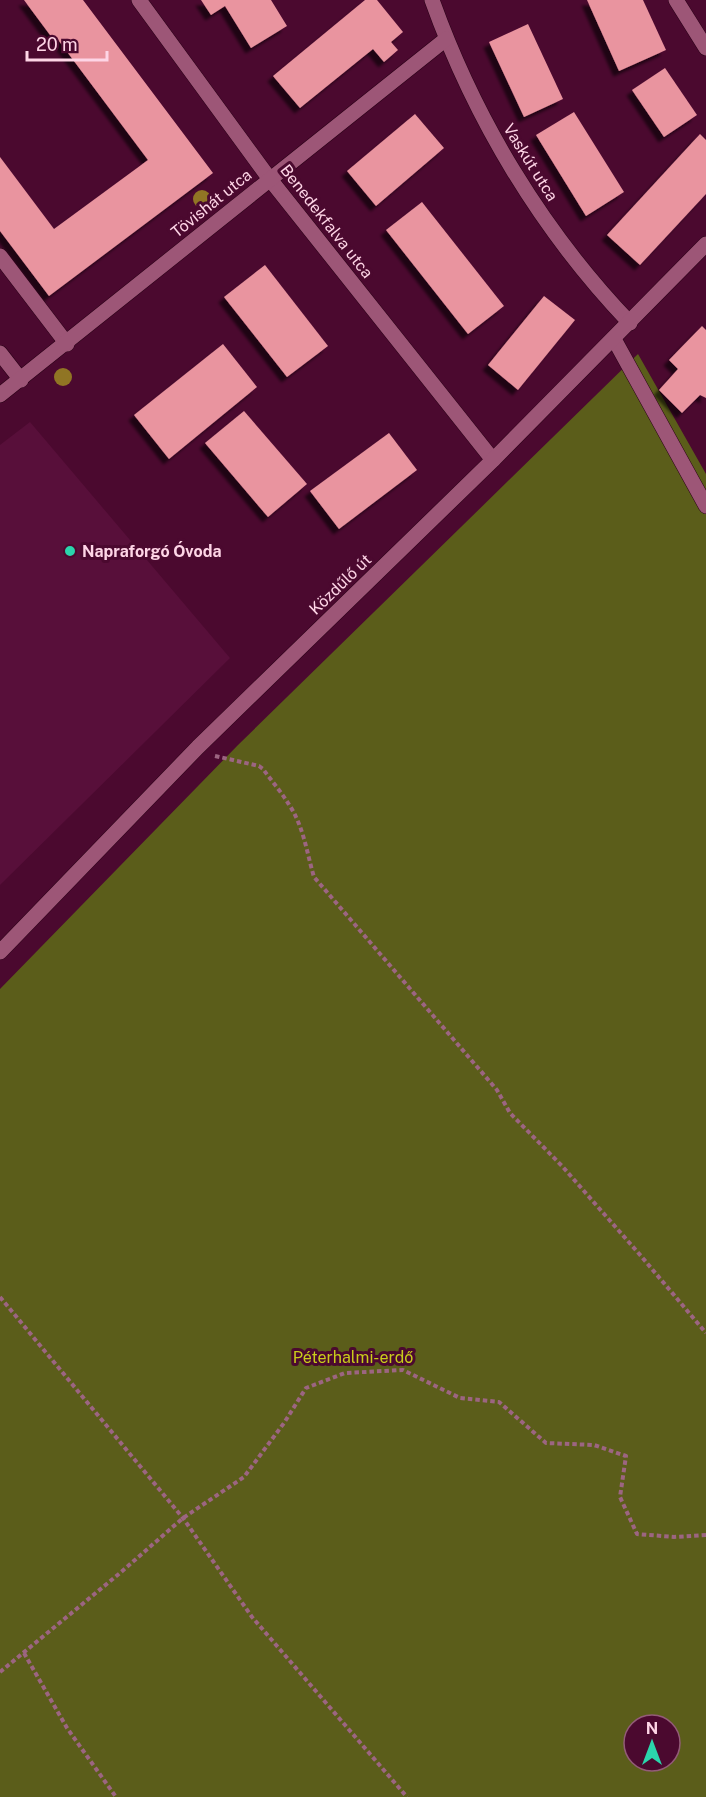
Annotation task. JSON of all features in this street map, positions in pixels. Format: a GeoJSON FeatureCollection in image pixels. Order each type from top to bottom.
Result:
{"type":"FeatureCollection","features":[{"type":"Feature","properties":{"kind":"street","name":"Benedekfalva utca"},"geometry":{"type":"LineString","coordinates":[[139,0],[269,178],[493,460]]}},
{"type":"Feature","properties":{"kind":"street","name":"Vaskút utca"},"geometry":{"type":"LineString","coordinates":[[432,0],[446,39],[474,102],[510,166],[558,239],[611,304],[630,323]]}},
{"type":"Feature","properties":{"kind":"street"},"geometry":{"type":"LineString","coordinates":[[675,0],[706,48]]}},
{"type":"Feature","properties":{"kind":"street","name":"Tövishát utca"},"geometry":{"type":"LineString","coordinates":[[0,395],[67,344],[269,178],[446,39]]}},
{"type":"Feature","properties":{"kind":"street","name":"Közdűlő út"},"geometry":{"type":"LineString","coordinates":[[0,952],[198,747],[493,460],[706,244]]}},
{"type":"Feature","properties":{"kind":"street"},"geometry":{"type":"LineString","coordinates":[[0,256],[67,344]]}},
{"type":"Feature","properties":{"kind":"street"},"geometry":{"type":"LineString","coordinates":[[614,339],[706,506]]}},
{"type":"Feature","properties":{"kind":"street"},"geometry":{"type":"LineString","coordinates":[[0,353],[21,380]]}},
{"type":"Feature","properties":{"kind":"path"},"geometry":{"type":"LineString","coordinates":[[198,747],[218,758],[259,766],[263,769],[296,815],[314,877],[497,1090],[510,1113],[594,1202],[706,1333]]}},
{"type":"Feature","properties":{"kind":"path"},"geometry":{"type":"LineString","coordinates":[[0,1297],[183,1518],[252,1617],[407,1797]]}},
{"type":"Feature","properties":{"kind":"path"},"geometry":{"type":"LineString","coordinates":[[0,1672],[183,1518],[243,1477],[284,1423],[306,1388],[345,1373],[404,1370],[460,1398],[499,1402],[546,1443],[594,1445],[626,1456],[620,1497],[637,1534],[674,1537],[706,1535]]}},
{"type":"Feature","properties":{"kind":"path"},"geometry":{"type":"LineString","coordinates":[[24,1653],[67,1728],[116,1797]]}},
{"type":"Feature","properties":{"kind":"shaded area","name":"Napraforgó Óvoda"},"geometry":{"type":"Polygon","coordinates":[[[30,422],[230,658],[0,885],[0,445],[30,422]]]}},
{"type":"Feature","properties":{"kind":"green space","name":"Péterhalmi-erdő"},"geometry":{"type":"Polygon","coordinates":[[[638,354],[706,474],[706,1797],[0,1797],[0,989],[238,745],[638,354]]]}},
{"type":"Feature","properties":{"kind":"building"},"geometry":{"type":"Polygon","coordinates":[[[24,0],[83,0],[213,173],[49,296],[0,231],[0,157],[54,229],[148,160],[56,37],[53,39],[24,0]]]}},
{"type":"Feature","properties":{"kind":"building"},"geometry":{"type":"Polygon","coordinates":[[[201,0],[271,0],[287,26],[251,48],[225,6],[211,15],[201,0]]]}},
{"type":"Feature","properties":{"kind":"building"},"geometry":{"type":"Polygon","coordinates":[[[365,0],[377,0],[403,32],[391,42],[398,50],[384,62],[373,49],[300,108],[273,76],[365,0]]]}},
{"type":"Feature","properties":{"kind":"building"},"geometry":{"type":"Polygon","coordinates":[[[587,0],[643,0],[666,50],[619,71],[587,0]]]}},
{"type":"Feature","properties":{"kind":"building"},"geometry":{"type":"Polygon","coordinates":[[[528,24],[563,99],[524,117],[489,42],[528,24]]]}},
{"type":"Feature","properties":{"kind":"building"},"geometry":{"type":"Polygon","coordinates":[[[665,68],[697,115],[664,137],[632,90],[665,68]]]}},
{"type":"Feature","properties":{"kind":"building"},"geometry":{"type":"Polygon","coordinates":[[[574,112],[624,192],[586,216],[536,135],[574,112]]]}},
{"type":"Feature","properties":{"kind":"building"},"geometry":{"type":"Polygon","coordinates":[[[415,114],[444,148],[376,206],[347,171],[415,114]]]}},
{"type":"Feature","properties":{"kind":"building"},"geometry":{"type":"Polygon","coordinates":[[[700,134],[706,140],[706,194],[640,265],[607,235],[700,134]]]}},
{"type":"Feature","properties":{"kind":"building"},"geometry":{"type":"Polygon","coordinates":[[[422,202],[504,306],[468,334],[386,230],[422,202]]]}},
{"type":"Feature","properties":{"kind":"building"},"geometry":{"type":"Polygon","coordinates":[[[265,265],[328,346],[287,377],[224,297],[265,265]]]}},
{"type":"Feature","properties":{"kind":"building"},"geometry":{"type":"Polygon","coordinates":[[[544,296],[575,320],[518,390],[488,365],[544,296]]]}},
{"type":"Feature","properties":{"kind":"building"},"geometry":{"type":"Polygon","coordinates":[[[702,326],[706,330],[706,398],[700,395],[682,413],[659,390],[678,369],[669,360],[702,326]]]}},
{"type":"Feature","properties":{"kind":"building"},"geometry":{"type":"Polygon","coordinates":[[[223,344],[257,387],[169,459],[134,415],[223,344]]]}},
{"type":"Feature","properties":{"kind":"building"},"geometry":{"type":"Polygon","coordinates":[[[244,411],[307,484],[268,517],[205,443],[244,411]]]}},
{"type":"Feature","properties":{"kind":"building"},"geometry":{"type":"Polygon","coordinates":[[[389,433],[417,470],[339,529],[310,491],[389,433]]]}},
{"type":"Feature","properties":{"kind":"place","name":"Napraforgó Óvoda"},"geometry":{"type":"Point","coordinates":[70,551]}}]}
